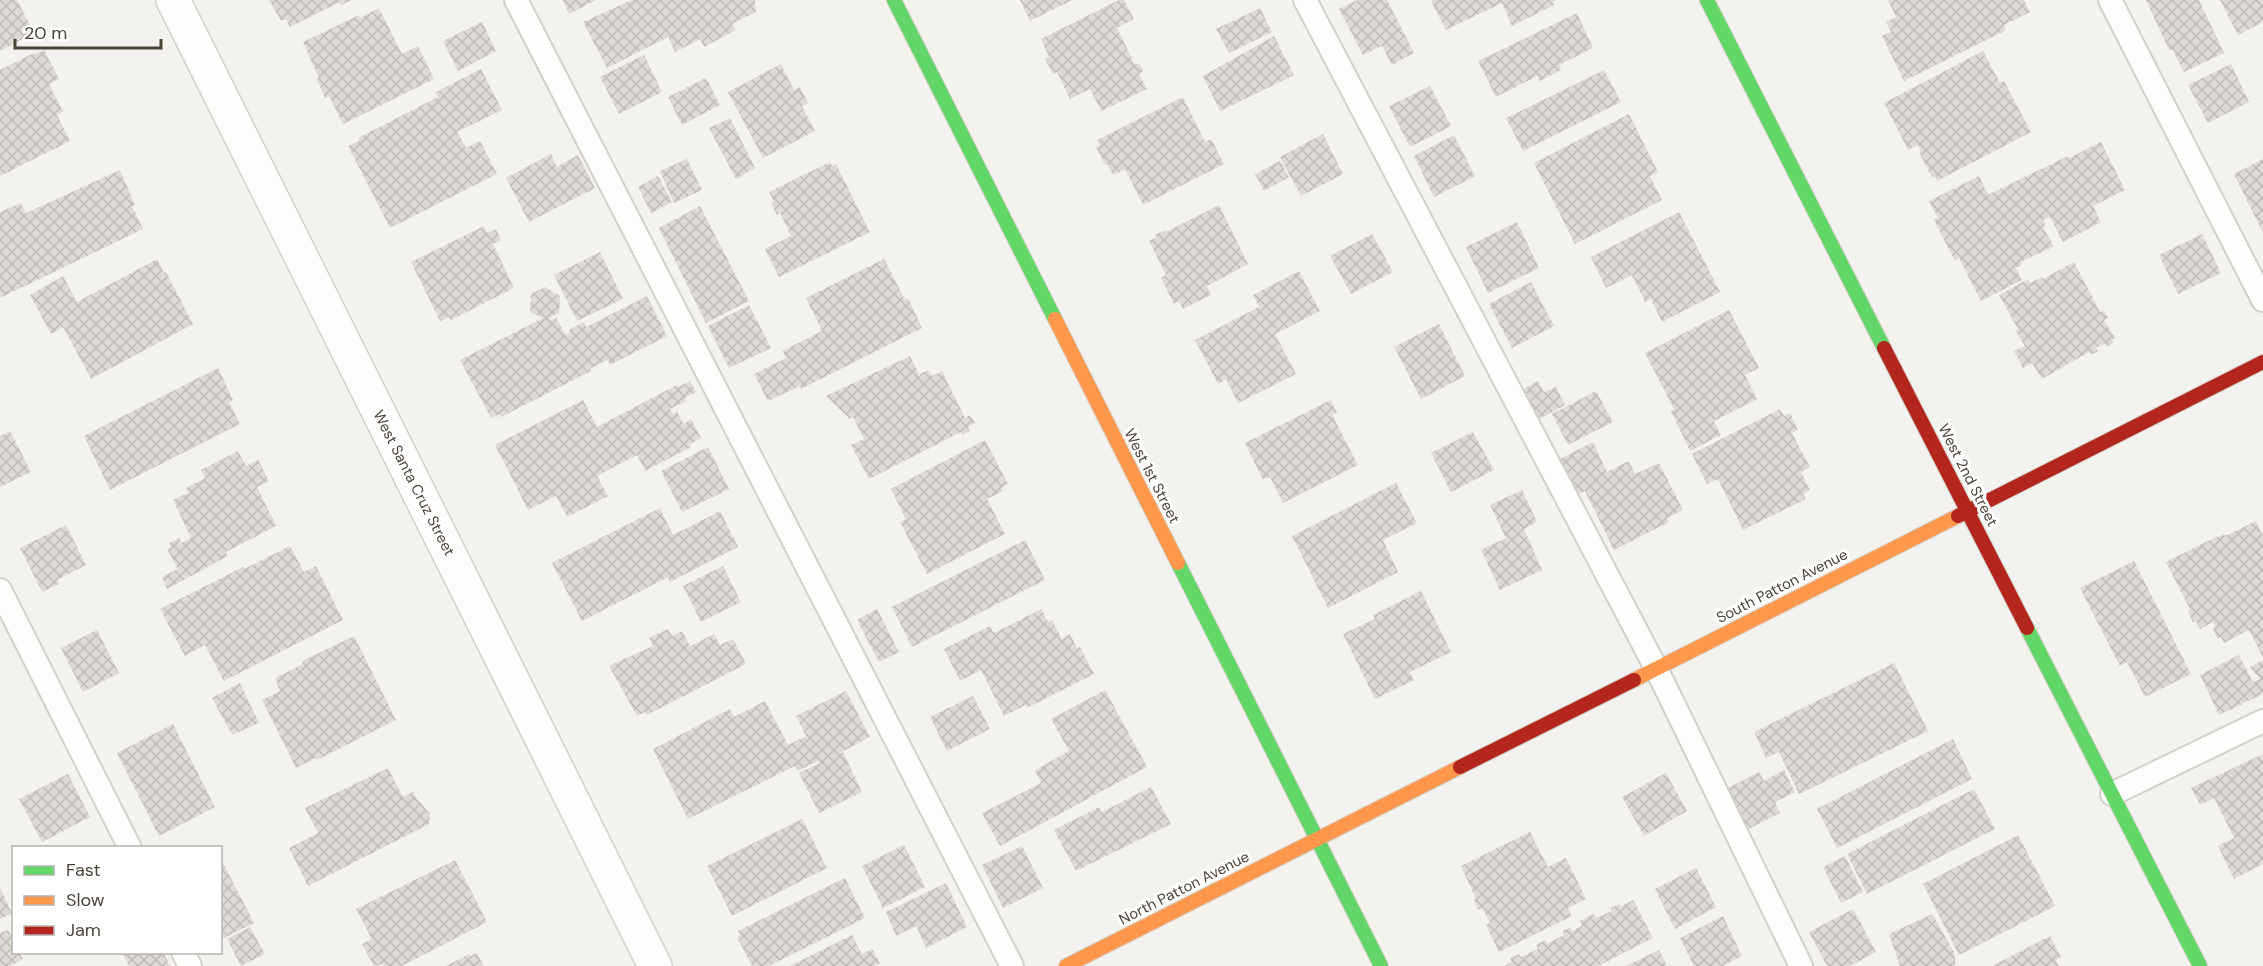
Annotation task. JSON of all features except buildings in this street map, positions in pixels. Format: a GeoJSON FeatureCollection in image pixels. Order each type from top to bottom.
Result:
{"type":"FeatureCollection","features":[{"type":"Feature","properties":{"kind":"street","name":"West Santa Cruz Street"},"geometry":{"type":"LineString","coordinates":[[173,0],[655,966]]}},
{"type":"Feature","properties":{"kind":"street","name":"West 1st Street"},"geometry":{"type":"LineString","coordinates":[[894,0],[1382,966]]}},
{"type":"Feature","properties":{"kind":"street","name":"West 2nd Street"},"geometry":{"type":"LineString","coordinates":[[1707,0],[2200,966]]}},
{"type":"Feature","properties":{"kind":"street","name":"South Patton Avenue"},"geometry":{"type":"LineString","coordinates":[[1316,839],[2263,362]]}},
{"type":"Feature","properties":{"kind":"street","name":"North Patton Avenue"},"geometry":{"type":"LineString","coordinates":[[1066,966],[1316,839]]}},
{"type":"Feature","properties":{"kind":"lane"},"geometry":{"type":"LineString","coordinates":[[516,0],[1012,966]]}},
{"type":"Feature","properties":{"kind":"lane"},"geometry":{"type":"LineString","coordinates":[[1305,0],[1656,668],[1801,966]]}},
{"type":"Feature","properties":{"kind":"lane"},"geometry":{"type":"LineString","coordinates":[[2110,0],[2263,300]]}},
{"type":"Feature","properties":{"kind":"lane"},"geometry":{"type":"LineString","coordinates":[[0,590],[129,846]]}},
{"type":"Feature","properties":{"kind":"lane"},"geometry":{"type":"LineString","coordinates":[[2112,794],[2263,721]]}},
{"type":"Feature","properties":{"kind":"traffic: fast"},"geometry":{"type":"LineString","coordinates":[[894,0],[1055,319]]}},
{"type":"Feature","properties":{"kind":"traffic: fast"},"geometry":{"type":"LineString","coordinates":[[1707,0],[1884,348]]}},
{"type":"Feature","properties":{"kind":"traffic: fast"},"geometry":{"type":"LineString","coordinates":[[1178,563],[1381,966]]}},
{"type":"Feature","properties":{"kind":"traffic: fast"},"geometry":{"type":"LineString","coordinates":[[2027,628],[2200,966]]}},
{"type":"Feature","properties":{"kind":"traffic: slow"},"geometry":{"type":"LineString","coordinates":[[1055,319],[1178,563]]}},
{"type":"Feature","properties":{"kind":"traffic: slow"},"geometry":{"type":"LineString","coordinates":[[1634,680],[1958,516]]}},
{"type":"Feature","properties":{"kind":"traffic: slow"},"geometry":{"type":"LineString","coordinates":[[1066,966],[1460,767]]}},
{"type":"Feature","properties":{"kind":"traffic: jam"},"geometry":{"type":"LineString","coordinates":[[1884,348],[2027,628]]}},
{"type":"Feature","properties":{"kind":"traffic: jam"},"geometry":{"type":"LineString","coordinates":[[1958,516],[2263,362]]}},
{"type":"Feature","properties":{"kind":"traffic: jam"},"geometry":{"type":"LineString","coordinates":[[1460,767],[1634,680]]}}]}
